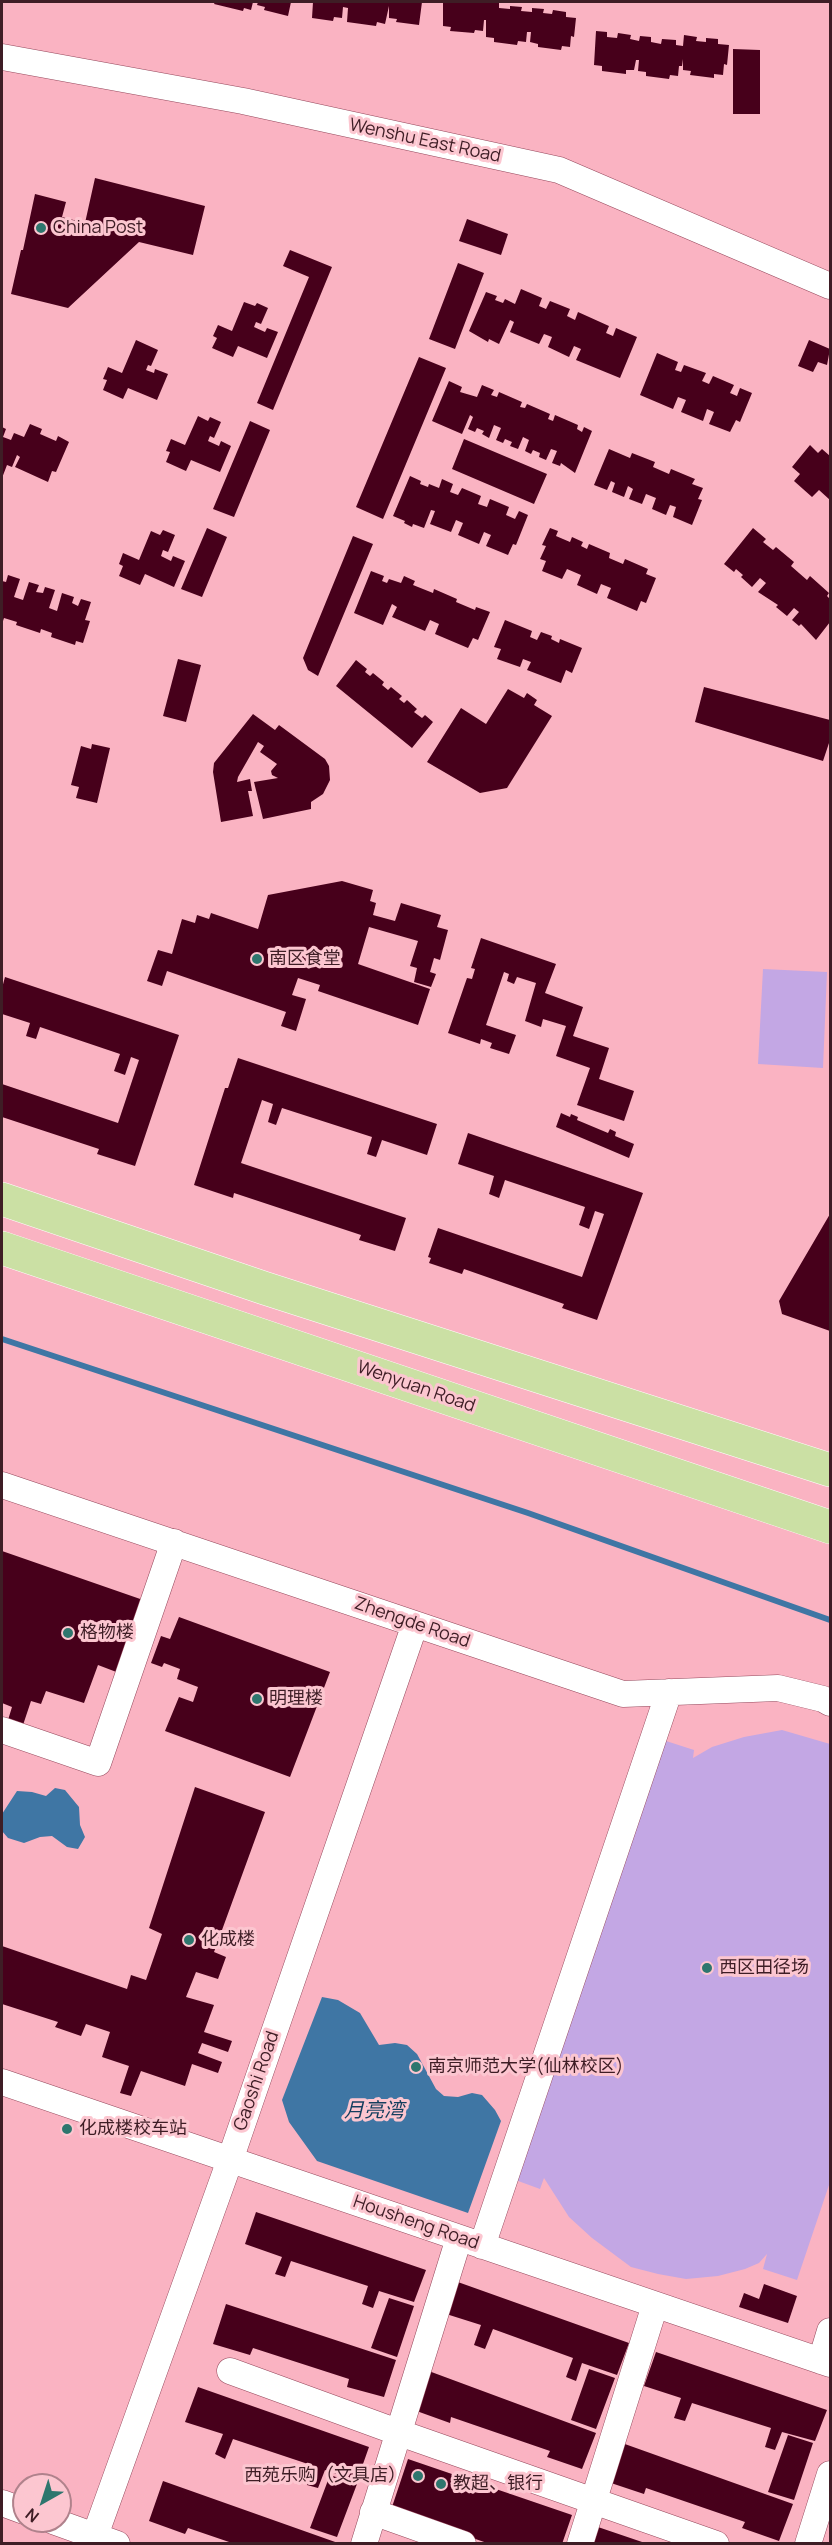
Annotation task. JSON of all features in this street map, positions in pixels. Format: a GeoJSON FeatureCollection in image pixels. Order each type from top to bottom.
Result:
{"type":"FeatureCollection","features":[{"type":"Feature","properties":{"kind":"main road"},"geometry":{"type":"LineString","coordinates":[[2,1199],[264,1288],[831,1470]]}},
{"type":"Feature","properties":{"kind":"main road","name":"Wenyuan Road"},"geometry":{"type":"LineString","coordinates":[[2,1248],[831,1527]]}},
{"type":"Feature","properties":{"kind":"street","name":"Wenshu East Road"},"geometry":{"type":"LineString","coordinates":[[2,57],[243,101],[559,170],[831,286]]}},
{"type":"Feature","properties":{"kind":"street","name":"Zhengde Road"},"geometry":{"type":"LineString","coordinates":[[2,1485],[623,1695],[778,1688],[831,1703]]}},
{"type":"Feature","properties":{"kind":"street"},"geometry":{"type":"LineString","coordinates":[[2,1730],[98,1763],[174,1542]]}},
{"type":"Feature","properties":{"kind":"street","name":"Gaoshi Road"},"geometry":{"type":"LineString","coordinates":[[102,2541],[230,2160],[415,1624]]}},
{"type":"Feature","properties":{"kind":"street"},"geometry":{"type":"LineString","coordinates":[[364,2544],[400,2433],[669,1692]]}},
{"type":"Feature","properties":{"kind":"street","name":"Housheng Road"},"geometry":{"type":"LineString","coordinates":[[2,2082],[826,2363]]}},
{"type":"Feature","properties":{"kind":"street"},"geometry":{"type":"LineString","coordinates":[[580,2544],[655,2305]]}},
{"type":"Feature","properties":{"kind":"street"},"geometry":{"type":"LineString","coordinates":[[826,2363],[831,2331]]}},
{"type":"Feature","properties":{"kind":"street"},"geometry":{"type":"LineString","coordinates":[[230,2371],[716,2544]]}},
{"type":"Feature","properties":{"kind":"street"},"geometry":{"type":"LineString","coordinates":[[808,2544],[831,2474]]}},
{"type":"Feature","properties":{"kind":"street"},"geometry":{"type":"LineString","coordinates":[[374,2512],[463,2544]]}},
{"type":"Feature","properties":{"kind":"street"},"geometry":{"type":"LineString","coordinates":[[72,2529],[102,2541]]}},
{"type":"Feature","properties":{"kind":"shaded area"},"geometry":{"type":"Polygon","coordinates":[[[763,969],[827,972],[823,1068],[758,1064],[763,969]]]}},
{"type":"Feature","properties":{"kind":"shaded area","name":"西区田径场"},"geometry":{"type":"Polygon","coordinates":[[[782,1730],[830,1744],[830,2182],[797,2280],[763,2269],[767,2254],[759,2263],[718,2276],[686,2279],[658,2274],[631,2267],[592,2238],[569,2217],[544,2178],[540,2189],[510,2178],[663,1740],[694,1750],[693,1758],[712,1747],[744,1737],[782,1730]]]}},
{"type":"Feature","properties":{"kind":"water"},"geometry":{"type":"Polygon","coordinates":[[[55,1788],[65,1790],[79,1807],[80,1825],[85,1837],[78,1849],[67,1847],[52,1836],[40,1837],[24,1843],[8,1838],[2,1831],[2,1814],[17,1791],[46,1796],[55,1788]]]}},
{"type":"Feature","properties":{"kind":"water","name":"月亮湾"},"geometry":{"type":"Polygon","coordinates":[[[322,1997],[338,2000],[360,2013],[379,2045],[395,2043],[407,2045],[417,2054],[436,2089],[444,2096],[458,2097],[472,2093],[482,2095],[495,2110],[501,2121],[468,2213],[317,2161],[289,2122],[282,2100],[322,1997]]]}},
{"type":"Feature","properties":{"kind":"building"},"geometry":{"type":"Polygon","coordinates":[[[215,2],[253,2],[251,10],[244,8],[243,11],[214,4],[215,2]]]}},
{"type":"Feature","properties":{"kind":"building"},"geometry":{"type":"Polygon","coordinates":[[[258,2],[291,2],[288,16],[264,10],[265,7],[257,5],[258,2]]]}},
{"type":"Feature","properties":{"kind":"building"},"geometry":{"type":"Polygon","coordinates":[[[313,2],[422,2],[419,25],[396,22],[397,19],[389,18],[389,6],[385,24],[377,22],[376,26],[347,22],[348,8],[343,7],[342,18],[334,17],[333,21],[312,18],[313,2]]]}},
{"type":"Feature","properties":{"kind":"building"},"geometry":{"type":"Polygon","coordinates":[[[443,2],[489,2],[499,3],[499,8],[522,7],[521,11],[532,12],[532,8],[544,9],[543,13],[552,14],[553,10],[566,12],[566,17],[576,18],[574,37],[571,36],[570,47],[562,46],[561,50],[538,47],[538,44],[530,42],[531,32],[527,32],[526,42],[518,41],[517,45],[494,42],[494,38],[486,37],[486,20],[484,20],[483,31],[475,30],[474,33],[450,31],[451,27],[443,26],[443,2]]]}},
{"type":"Feature","properties":{"kind":"building"},"geometry":{"type":"Polygon","coordinates":[[[596,31],[607,32],[607,37],[617,38],[618,33],[631,35],[630,39],[639,41],[640,36],[651,37],[651,42],[661,44],[662,39],[676,40],[676,45],[683,46],[684,35],[697,37],[696,41],[706,42],[706,38],[718,39],[718,44],[729,45],[727,65],[724,64],[723,75],[714,74],[714,78],[690,75],[691,71],[683,70],[683,59],[682,66],[679,66],[678,76],[670,75],[669,79],[646,76],[646,72],[638,71],[639,60],[636,60],[634,70],[626,70],[626,74],[602,71],[602,66],[594,65],[596,31]]]}},
{"type":"Feature","properties":{"kind":"building"},"geometry":{"type":"Polygon","coordinates":[[[733,49],[760,50],[760,114],[733,114],[733,49]]]}},
{"type":"Feature","properties":{"kind":"building"},"geometry":{"type":"Polygon","coordinates":[[[95,178],[205,206],[193,255],[139,242],[68,308],[11,294],[35,194],[66,202],[62,217],[85,223],[95,178]]]}},
{"type":"Feature","properties":{"kind":"building"},"geometry":{"type":"Polygon","coordinates":[[[467,219],[508,234],[501,255],[459,241],[467,219]]]}},
{"type":"Feature","properties":{"kind":"building"},"geometry":{"type":"Polygon","coordinates":[[[290,250],[332,267],[273,410],[257,403],[309,277],[283,266],[290,250]]]}},
{"type":"Feature","properties":{"kind":"building"},"geometry":{"type":"Polygon","coordinates":[[[458,263],[484,273],[455,349],[429,339],[458,263]]]}},
{"type":"Feature","properties":{"kind":"building"},"geometry":{"type":"Polygon","coordinates":[[[521,289],[542,298],[539,306],[546,309],[550,301],[570,309],[567,316],[575,320],[578,312],[609,326],[606,333],[613,336],[616,328],[637,337],[620,378],[576,360],[581,349],[574,346],[569,357],[548,347],[552,337],[544,334],[539,344],[510,332],[514,322],[510,320],[499,344],[489,339],[488,342],[469,331],[486,292],[497,296],[495,300],[503,303],[505,299],[515,304],[521,289]]]}},
{"type":"Feature","properties":{"kind":"building"},"geometry":{"type":"Polygon","coordinates":[[[244,302],[255,306],[257,303],[268,308],[261,324],[256,322],[254,327],[265,332],[267,328],[278,332],[267,358],[238,346],[233,357],[212,348],[217,338],[213,336],[218,325],[232,331],[244,302]]]}},
{"type":"Feature","properties":{"kind":"building"},"geometry":{"type":"Polygon","coordinates":[[[136,340],[158,350],[151,366],[148,365],[146,370],[154,373],[155,369],[168,374],[157,400],[128,388],[123,399],[103,390],[107,380],[103,379],[108,367],[122,373],[136,340]]]}},
{"type":"Feature","properties":{"kind":"building"},"geometry":{"type":"Polygon","coordinates":[[[809,340],[830,349],[827,365],[818,362],[813,372],[798,366],[809,340]]]}},
{"type":"Feature","properties":{"kind":"building"},"geometry":{"type":"Polygon","coordinates":[[[657,353],[678,362],[675,370],[681,372],[684,365],[706,373],[702,381],[709,384],[713,376],[734,385],[730,393],[737,396],[740,388],[752,393],[740,422],[736,420],[730,432],[709,424],[714,412],[707,409],[703,421],[681,412],[686,400],[678,397],[673,409],[640,395],[657,353]]]}},
{"type":"Feature","properties":{"kind":"building"},"geometry":{"type":"Polygon","coordinates":[[[419,357],[446,368],[383,519],[356,507],[419,357]]]}},
{"type":"Feature","properties":{"kind":"building"},"geometry":{"type":"Polygon","coordinates":[[[449,381],[462,387],[460,392],[477,397],[482,385],[494,390],[491,395],[497,397],[499,392],[522,402],[520,407],[525,408],[527,404],[550,414],[548,419],[553,421],[555,415],[578,425],[577,429],[582,432],[584,427],[592,431],[575,473],[561,463],[560,466],[552,463],[557,451],[551,449],[546,460],[539,457],[540,453],[533,450],[531,454],[525,451],[529,440],[523,437],[518,449],[510,446],[512,442],[505,439],[503,443],[496,440],[501,428],[494,425],[489,438],[482,434],[484,431],[477,428],[475,432],[468,429],[473,417],[470,415],[462,434],[432,421],[449,381]]]}},
{"type":"Feature","properties":{"kind":"building"},"geometry":{"type":"Polygon","coordinates":[[[198,416],[208,421],[210,417],[221,422],[214,438],[210,436],[208,441],[219,446],[221,441],[231,446],[220,472],[191,460],[186,471],[166,462],[170,452],[166,451],[171,439],[185,445],[198,416]]]}},
{"type":"Feature","properties":{"kind":"building"},"geometry":{"type":"Polygon","coordinates":[[[250,421],[270,430],[234,517],[213,509],[250,421]]]}},
{"type":"Feature","properties":{"kind":"building"},"geometry":{"type":"Polygon","coordinates":[[[30,424],[42,429],[40,434],[56,441],[58,436],[69,442],[56,472],[52,471],[48,482],[15,467],[20,457],[17,455],[12,467],[7,465],[2,478],[2,427],[6,429],[3,437],[11,440],[14,433],[24,437],[30,424]]]}},
{"type":"Feature","properties":{"kind":"building"},"geometry":{"type":"Polygon","coordinates":[[[464,439],[547,474],[534,504],[452,469],[464,439]]]}},
{"type":"Feature","properties":{"kind":"building"},"geometry":{"type":"Polygon","coordinates":[[[810,445],[818,453],[822,449],[830,456],[830,500],[819,490],[812,497],[794,481],[800,474],[792,467],[810,445]]]}},
{"type":"Feature","properties":{"kind":"building"},"geometry":{"type":"Polygon","coordinates":[[[609,449],[630,458],[632,453],[655,462],[653,467],[669,474],[671,469],[695,479],[692,484],[703,488],[698,499],[702,500],[692,525],[673,517],[676,507],[670,505],[666,515],[652,509],[656,498],[646,494],[642,504],[629,499],[633,489],[628,486],[624,497],[612,492],[615,483],[611,481],[607,490],[594,485],[609,449]]]}},
{"type":"Feature","properties":{"kind":"building"},"geometry":{"type":"Polygon","coordinates":[[[410,476],[428,487],[429,484],[439,488],[442,479],[453,484],[450,492],[458,495],[462,488],[481,496],[478,504],[487,507],[490,499],[509,507],[506,515],[515,519],[519,511],[528,515],[516,545],[513,544],[508,555],[486,546],[491,535],[484,532],[479,544],[458,535],[463,523],[456,520],[451,532],[430,524],[435,511],[431,510],[424,528],[413,524],[412,527],[393,516],[410,476]]]}},
{"type":"Feature","properties":{"kind":"building"},"geometry":{"type":"Polygon","coordinates":[[[207,528],[227,537],[202,597],[181,589],[207,528]]]}},
{"type":"Feature","properties":{"kind":"building"},"geometry":{"type":"Polygon","coordinates":[[[550,528],[558,531],[556,536],[570,542],[572,537],[583,542],[581,546],[587,549],[589,544],[610,553],[609,558],[623,564],[625,559],[648,569],[646,574],[656,578],[646,603],[641,601],[637,611],[607,598],[611,588],[601,584],[597,594],[577,585],[581,575],[567,569],[562,579],[542,571],[546,561],[540,559],[546,546],[542,545],[550,528]]]}},
{"type":"Feature","properties":{"kind":"building"},"geometry":{"type":"Polygon","coordinates":[[[753,528],[766,539],[763,542],[773,550],[776,547],[794,562],[791,566],[807,580],[810,576],[829,593],[827,596],[830,599],[830,622],[816,640],[801,624],[799,626],[792,620],[799,612],[794,608],[787,616],[776,607],[778,605],[758,592],[766,583],[760,578],[752,587],[736,569],[734,572],[724,564],[753,528]]]}},
{"type":"Feature","properties":{"kind":"building"},"geometry":{"type":"Polygon","coordinates":[[[163,530],[175,535],[168,552],[163,550],[161,556],[171,561],[173,556],[185,561],[174,587],[145,574],[140,585],[119,576],[123,566],[119,564],[123,553],[139,560],[151,531],[160,535],[163,530]]]}},
{"type":"Feature","properties":{"kind":"building"},"geometry":{"type":"Polygon","coordinates":[[[353,536],[373,544],[318,676],[308,670],[303,658],[353,536]]]}},
{"type":"Feature","properties":{"kind":"building"},"geometry":{"type":"Polygon","coordinates":[[[371,571],[384,576],[382,581],[387,583],[389,579],[401,583],[404,576],[415,581],[413,585],[433,593],[434,589],[475,610],[476,607],[490,612],[478,640],[473,638],[468,648],[435,634],[439,624],[430,620],[425,631],[392,617],[397,607],[392,604],[383,625],[354,613],[371,571]]]}},
{"type":"Feature","properties":{"kind":"building"},"geometry":{"type":"Polygon","coordinates":[[[8,575],[20,579],[14,597],[23,600],[29,582],[39,585],[36,592],[43,593],[45,587],[55,590],[49,608],[57,611],[62,593],[74,597],[72,603],[78,606],[81,599],[91,602],[85,620],[90,621],[83,643],[76,641],[75,645],[51,637],[52,633],[41,629],[40,633],[16,625],[17,622],[4,618],[2,624],[2,581],[6,582],[8,575]]]}},
{"type":"Feature","properties":{"kind":"building"},"geometry":{"type":"Polygon","coordinates":[[[505,620],[532,631],[530,637],[537,640],[541,632],[552,636],[551,639],[559,643],[560,639],[582,648],[572,673],[566,670],[561,683],[527,670],[531,662],[523,659],[520,667],[497,659],[501,649],[494,647],[505,620]]]}},
{"type":"Feature","properties":{"kind":"building"},"geometry":{"type":"Polygon","coordinates":[[[178,659],[201,665],[186,722],[163,716],[178,659]]]}},
{"type":"Feature","properties":{"kind":"building"},"geometry":{"type":"Polygon","coordinates":[[[356,660],[367,669],[365,672],[370,676],[373,673],[384,682],[382,685],[388,690],[391,687],[402,696],[399,699],[404,703],[407,700],[417,709],[414,712],[422,718],[425,715],[433,722],[412,748],[336,686],[356,660]]]}},
{"type":"Feature","properties":{"kind":"building"},"geometry":{"type":"Polygon","coordinates":[[[704,687],[830,720],[830,740],[823,761],[695,722],[704,687]]]}},
{"type":"Feature","properties":{"kind":"building"},"geometry":{"type":"Polygon","coordinates":[[[508,689],[524,698],[527,693],[537,700],[534,705],[552,716],[507,788],[480,793],[427,762],[461,708],[486,724],[508,689]]]}},
{"type":"Feature","properties":{"kind":"building"},"geometry":{"type":"Polygon","coordinates":[[[253,714],[275,730],[279,725],[325,759],[329,766],[330,780],[323,794],[311,802],[311,809],[263,819],[254,782],[278,778],[272,775],[271,771],[277,764],[260,752],[264,746],[258,742],[237,782],[250,779],[252,791],[248,791],[253,816],[221,822],[213,772],[214,763],[253,714]]]}},
{"type":"Feature","properties":{"kind":"building"},"geometry":{"type":"Polygon","coordinates":[[[92,744],[110,748],[97,803],[76,798],[79,787],[71,785],[81,746],[91,749],[92,744]]]}},
{"type":"Feature","properties":{"kind":"building","name":"南区食堂"},"geometry":{"type":"Polygon","coordinates":[[[342,881],[373,890],[370,901],[376,903],[373,915],[395,921],[401,903],[441,915],[437,927],[448,930],[440,960],[434,958],[430,972],[436,974],[431,987],[414,982],[417,968],[410,966],[418,941],[369,927],[358,964],[430,989],[418,1025],[318,991],[320,985],[298,978],[292,995],[306,999],[296,1031],[281,1026],[286,1012],[167,971],[162,986],[147,981],[158,950],[172,954],[182,919],[195,923],[197,915],[209,919],[211,913],[258,929],[268,895],[342,881]]]}},
{"type":"Feature","properties":{"kind":"building"},"geometry":{"type":"Polygon","coordinates":[[[481,938],[556,964],[545,993],[583,1007],[573,1036],[609,1048],[599,1079],[634,1091],[624,1121],[577,1105],[590,1068],[556,1056],[566,1026],[543,1019],[541,1027],[525,1021],[536,983],[517,977],[514,984],[507,981],[509,974],[504,972],[486,1025],[516,1035],[509,1054],[490,1048],[492,1043],[481,1039],[480,1044],[448,1033],[467,978],[472,979],[475,969],[471,968],[481,938]]]}},
{"type":"Feature","properties":{"kind":"building"},"geometry":{"type":"Polygon","coordinates":[[[5,977],[179,1035],[135,1166],[97,1154],[99,1149],[2,1117],[2,1084],[118,1123],[139,1060],[131,1057],[125,1075],[114,1071],[120,1054],[40,1027],[36,1039],[26,1036],[30,1023],[2,1014],[2,988],[5,977]]]}},
{"type":"Feature","properties":{"kind":"building"},"geometry":{"type":"Polygon","coordinates":[[[238,1058],[437,1124],[427,1155],[382,1140],[376,1157],[367,1154],[372,1137],[282,1108],[276,1125],[268,1122],[273,1104],[262,1100],[241,1163],[406,1218],[395,1251],[359,1240],[361,1235],[234,1193],[233,1198],[194,1185],[225,1088],[228,1088],[238,1058]]]}},
{"type":"Feature","properties":{"kind":"building"},"geometry":{"type":"Polygon","coordinates":[[[561,1113],[570,1117],[571,1114],[578,1117],[577,1120],[608,1133],[610,1129],[616,1132],[615,1136],[634,1144],[629,1158],[556,1127],[561,1113]]]}},
{"type":"Feature","properties":{"kind":"building"},"geometry":{"type":"Polygon","coordinates":[[[468,1133],[643,1193],[597,1320],[562,1308],[564,1304],[464,1269],[462,1274],[429,1263],[431,1258],[428,1257],[438,1228],[582,1277],[604,1214],[595,1211],[589,1229],[579,1225],[585,1207],[505,1180],[499,1198],[489,1194],[494,1176],[458,1164],[468,1133]]]}},
{"type":"Feature","properties":{"kind":"building"},"geometry":{"type":"Polygon","coordinates":[[[830,1214],[830,1331],[782,1314],[779,1301],[830,1214]]]}},
{"type":"Feature","properties":{"kind":"building","name":"格物楼"},"geometry":{"type":"Polygon","coordinates":[[[2,1551],[146,1601],[119,1673],[98,1665],[84,1703],[46,1691],[41,1704],[31,1701],[23,1725],[8,1720],[12,1707],[2,1703],[2,1551]]]}},
{"type":"Feature","properties":{"kind":"building","name":"明理楼"},"geometry":{"type":"Polygon","coordinates":[[[179,1617],[330,1672],[290,1777],[165,1731],[179,1697],[193,1702],[198,1687],[177,1679],[180,1669],[164,1663],[162,1667],[151,1663],[161,1636],[170,1639],[179,1617]]]}},
{"type":"Feature","properties":{"kind":"building","name":"化成楼"},"geometry":{"type":"Polygon","coordinates":[[[195,1787],[265,1812],[214,1952],[226,1957],[218,1979],[196,1972],[186,1997],[214,2005],[204,2032],[232,2041],[228,2052],[202,2043],[198,2053],[222,2062],[218,2073],[192,2064],[185,2086],[141,2071],[131,2096],[120,2093],[129,2066],[102,2057],[110,2032],[86,2024],[81,2036],[55,2027],[58,2022],[2,2004],[2,1946],[127,1989],[131,1975],[146,1980],[162,1934],[149,1928],[195,1787]]]}},
{"type":"Feature","properties":{"kind":"building"},"geometry":{"type":"Polygon","coordinates":[[[256,2212],[426,2270],[414,2302],[379,2291],[373,2308],[362,2304],[368,2286],[291,2261],[285,2277],[275,2274],[282,2257],[245,2244],[256,2212]]]}},
{"type":"Feature","properties":{"kind":"building"},"geometry":{"type":"Polygon","coordinates":[[[455,2281],[629,2343],[617,2375],[582,2363],[576,2381],[566,2377],[573,2358],[493,2329],[485,2349],[474,2345],[481,2325],[443,2313],[455,2281]]]}},
{"type":"Feature","properties":{"kind":"building"},"geometry":{"type":"Polygon","coordinates":[[[764,2284],[797,2296],[788,2323],[739,2307],[744,2293],[759,2299],[764,2284]]]}},
{"type":"Feature","properties":{"kind":"building"},"geometry":{"type":"Polygon","coordinates":[[[389,2298],[414,2306],[397,2357],[371,2348],[389,2298]]]}},
{"type":"Feature","properties":{"kind":"building"},"geometry":{"type":"Polygon","coordinates":[[[226,2304],[396,2360],[384,2397],[347,2387],[349,2379],[253,2348],[250,2355],[213,2344],[226,2304]]]}},
{"type":"Feature","properties":{"kind":"building"},"geometry":{"type":"Polygon","coordinates":[[[656,2352],[827,2410],[815,2441],[782,2432],[775,2450],[765,2447],[771,2428],[692,2403],[685,2421],[674,2418],[681,2398],[644,2386],[656,2352]]]}},
{"type":"Feature","properties":{"kind":"building"},"geometry":{"type":"Polygon","coordinates":[[[589,2369],[615,2378],[596,2429],[571,2420],[589,2369]]]}},
{"type":"Feature","properties":{"kind":"building"},"geometry":{"type":"Polygon","coordinates":[[[426,2370],[596,2433],[582,2469],[547,2457],[550,2451],[451,2417],[450,2423],[411,2409],[426,2370]]]}},
{"type":"Feature","properties":{"kind":"building"},"geometry":{"type":"Polygon","coordinates":[[[198,2387],[369,2447],[357,2481],[325,2470],[318,2488],[307,2485],[314,2466],[233,2439],[225,2459],[215,2454],[223,2434],[185,2422],[198,2387]]]}},
{"type":"Feature","properties":{"kind":"building"},"geometry":{"type":"Polygon","coordinates":[[[788,2435],[813,2443],[794,2500],[768,2492],[788,2435]]]}},
{"type":"Feature","properties":{"kind":"building"},"geometry":{"type":"Polygon","coordinates":[[[622,2443],[793,2504],[779,2541],[742,2528],[745,2522],[646,2488],[644,2494],[608,2482],[622,2443]]]}},
{"type":"Feature","properties":{"kind":"building","name":"教超、银行"},"geometry":{"type":"Polygon","coordinates":[[[408,2459],[572,2515],[562,2544],[490,2544],[391,2510],[408,2459]]]}},
{"type":"Feature","properties":{"kind":"building"},"geometry":{"type":"Polygon","coordinates":[[[330,2475],[357,2484],[337,2537],[310,2528],[330,2475]]]}},
{"type":"Feature","properties":{"kind":"building"},"geometry":{"type":"Polygon","coordinates":[[[163,2481],[338,2544],[235,2544],[188,2528],[185,2534],[149,2521],[163,2481]]]}},
{"type":"Feature","properties":{"kind":"building"},"geometry":{"type":"Polygon","coordinates":[[[595,2526],[645,2543],[645,2544],[588,2544],[595,2526]]]}},
{"type":"Feature","properties":{"kind":"waterway"},"geometry":{"type":"LineString","coordinates":[[2,1339],[528,1513],[830,1620]]}},
{"type":"Feature","properties":{"kind":"place","name":"China Post"},"geometry":{"type":"Point","coordinates":[41,228]}},
{"type":"Feature","properties":{"kind":"place","name":"南区食堂"},"geometry":{"type":"Point","coordinates":[257,959]}},
{"type":"Feature","properties":{"kind":"place","name":"格物楼"},"geometry":{"type":"Point","coordinates":[68,1633]}},
{"type":"Feature","properties":{"kind":"place","name":"明理楼"},"geometry":{"type":"Point","coordinates":[257,1699]}},
{"type":"Feature","properties":{"kind":"place","name":"化成楼"},"geometry":{"type":"Point","coordinates":[189,1940]}},
{"type":"Feature","properties":{"kind":"place","name":"西区田径场"},"geometry":{"type":"Point","coordinates":[707,1968]}},
{"type":"Feature","properties":{"kind":"place","name":"南京师范大学(仙林校区)"},"geometry":{"type":"Point","coordinates":[416,2067]}},
{"type":"Feature","properties":{"kind":"place","name":"化成楼校车站"},"geometry":{"type":"Point","coordinates":[67,2129]}},
{"type":"Feature","properties":{"kind":"place","name":"西苑乐购（文具店）"},"geometry":{"type":"Point","coordinates":[418,2476]}},
{"type":"Feature","properties":{"kind":"place","name":"教超、银行"},"geometry":{"type":"Point","coordinates":[441,2484]}}]}
